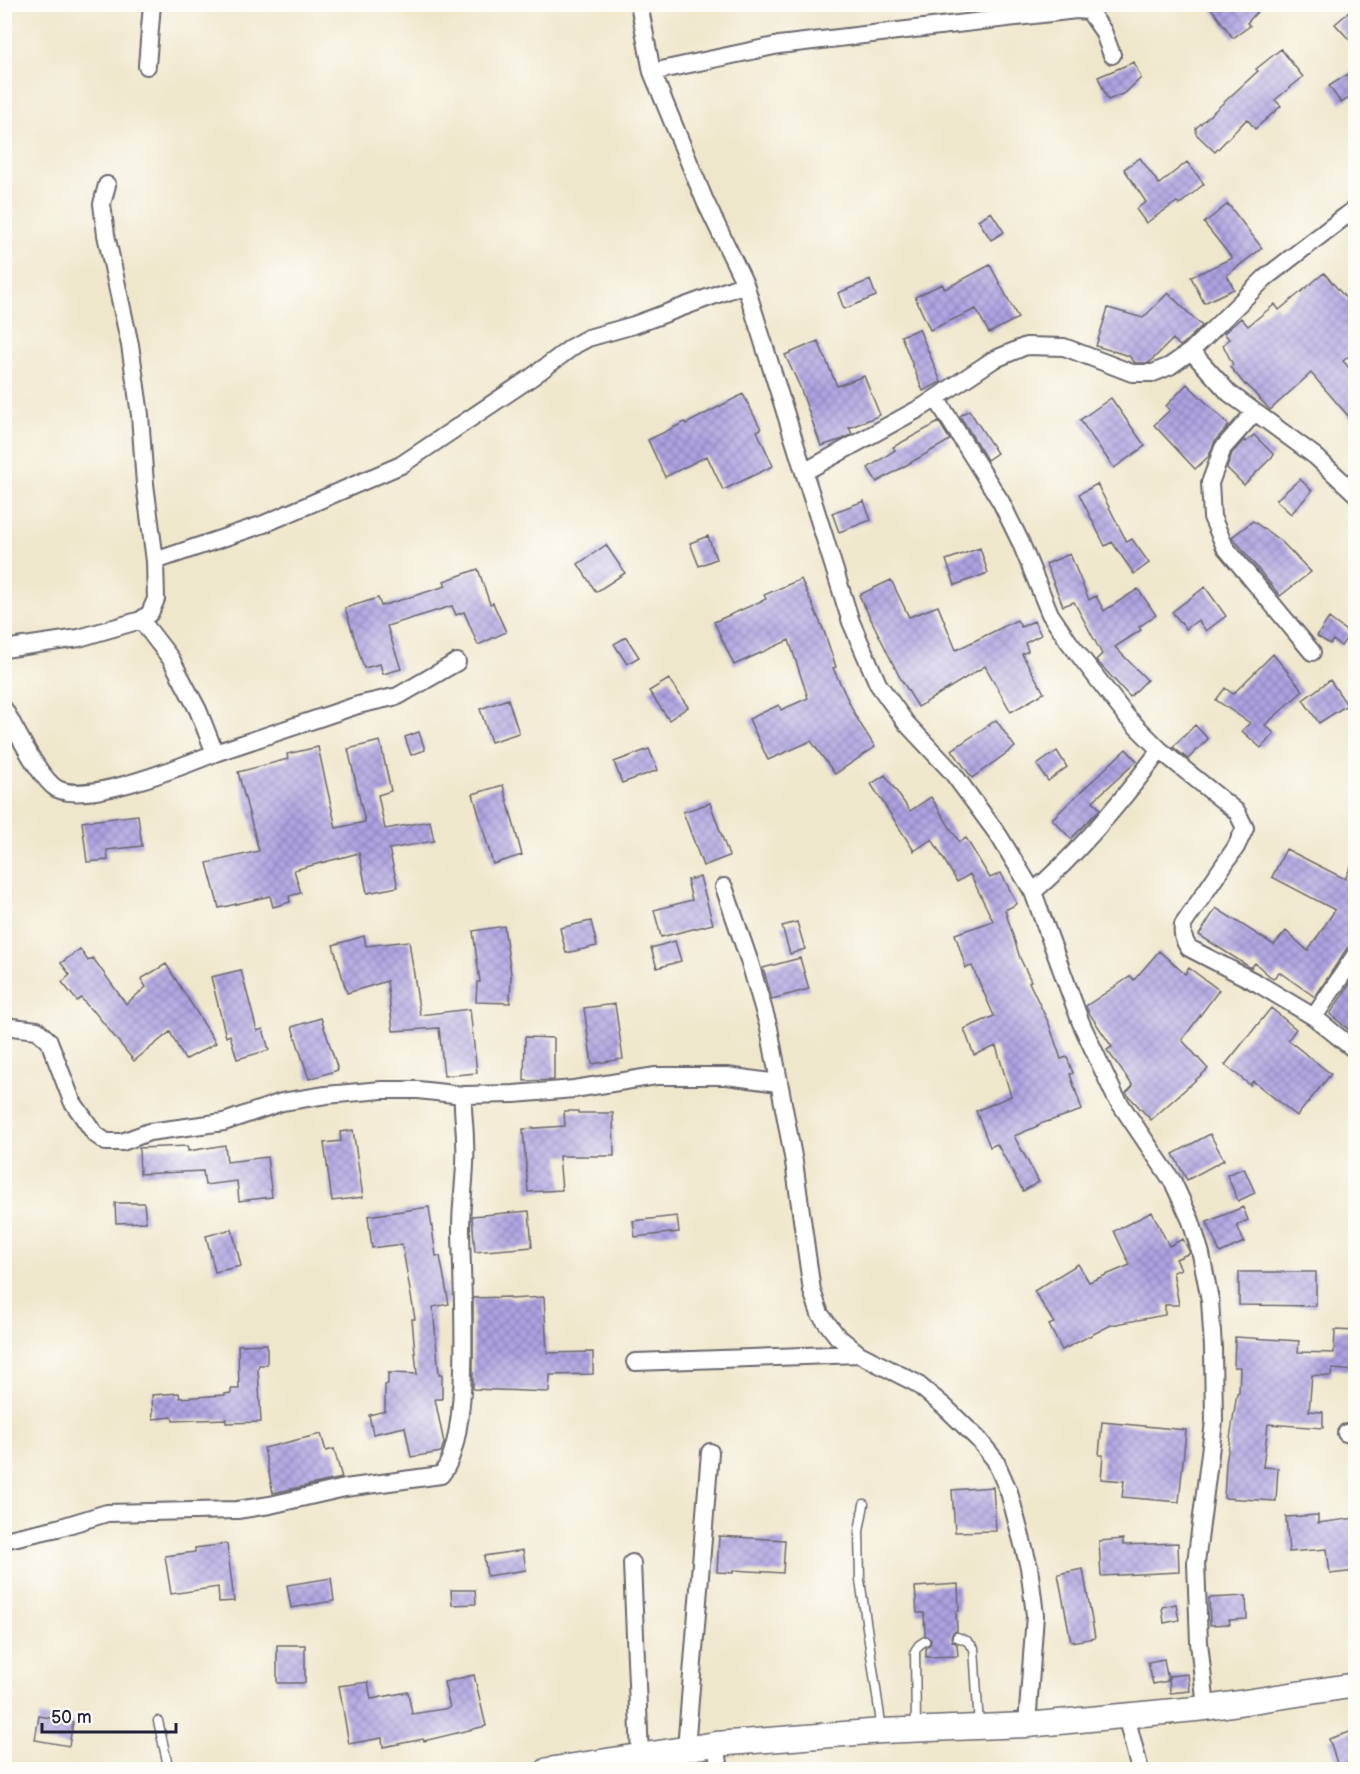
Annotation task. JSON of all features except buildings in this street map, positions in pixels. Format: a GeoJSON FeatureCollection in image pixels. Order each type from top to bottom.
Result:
{"type":"FeatureCollection","features":[{"type":"Feature","properties":{"kind":"main road"},"geometry":{"type":"LineString","coordinates":[[548,1770],[716,1744],[882,1731],[1027,1725],[1206,1708],[1356,1686]]}},
{"type":"Feature","properties":{"kind":"street"},"geometry":{"type":"LineString","coordinates":[[147,66],[152,4]]}},
{"type":"Feature","properties":{"kind":"street"},"geometry":{"type":"LineString","coordinates":[[639,4],[651,72],[705,201],[746,284],[851,622],[878,684],[906,723],[952,772],[999,836],[1033,892],[1069,993],[1114,1096],[1173,1182],[1191,1221],[1201,1254],[1210,1300],[1214,1422],[1196,1563],[1199,1642],[1206,1708]]}},
{"type":"Feature","properties":{"kind":"street"},"geometry":{"type":"LineString","coordinates":[[651,72],[779,45],[1095,8],[1112,55]]}},
{"type":"Feature","properties":{"kind":"street"},"geometry":{"type":"LineString","coordinates":[[4,649],[79,638],[141,620],[150,612],[156,599],[155,561],[130,345],[102,204],[106,185]]}},
{"type":"Feature","properties":{"kind":"street"},"geometry":{"type":"LineString","coordinates":[[804,472],[936,398],[993,360],[1026,346],[1064,347],[1132,373],[1153,373],[1170,366],[1191,351],[1265,278],[1355,210]]}},
{"type":"Feature","properties":{"kind":"street"},"geometry":{"type":"LineString","coordinates":[[155,561],[264,524],[401,465],[532,377],[574,345],[588,338],[634,325],[746,284]]}},
{"type":"Feature","properties":{"kind":"street"},"geometry":{"type":"LineString","coordinates":[[1191,351],[1229,393],[1315,456],[1356,494]]}},
{"type":"Feature","properties":{"kind":"street"},"geometry":{"type":"LineString","coordinates":[[936,398],[1001,502],[1050,614],[1112,700],[1160,750],[1237,812],[1242,820],[1245,828],[1236,847],[1183,925],[1184,942],[1189,948],[1257,983],[1314,1017],[1356,1051]]}},
{"type":"Feature","properties":{"kind":"street"},"geometry":{"type":"LineString","coordinates":[[1254,413],[1223,448],[1210,483],[1212,517],[1225,546],[1312,652]]}},
{"type":"Feature","properties":{"kind":"street"},"geometry":{"type":"LineString","coordinates":[[141,620],[171,659],[198,710],[215,753]]}},
{"type":"Feature","properties":{"kind":"street"},"geometry":{"type":"LineString","coordinates":[[4,709],[45,778],[54,788],[64,793],[96,792],[183,766],[348,708],[398,696],[457,662]]}},
{"type":"Feature","properties":{"kind":"street"},"geometry":{"type":"LineString","coordinates":[[1033,892],[1051,877],[1086,840],[1136,783],[1160,750]]}},
{"type":"Feature","properties":{"kind":"street"},"geometry":{"type":"LineString","coordinates":[[724,886],[769,1028],[794,1162],[812,1291],[820,1314],[837,1336],[859,1354],[916,1383],[945,1407],[979,1440],[994,1460],[1010,1492],[1029,1567],[1035,1615],[1027,1725]]}},
{"type":"Feature","properties":{"kind":"street"},"geometry":{"type":"LineString","coordinates":[[1314,1017],[1356,954]]}},
{"type":"Feature","properties":{"kind":"street"},"geometry":{"type":"LineString","coordinates":[[4,1026],[37,1030],[49,1041],[72,1101],[95,1134],[106,1142],[122,1143],[149,1132],[224,1122],[282,1102],[382,1090],[418,1090],[463,1095],[514,1094],[574,1089],[656,1076],[727,1076],[778,1083]]}},
{"type":"Feature","properties":{"kind":"street"},"geometry":{"type":"LineString","coordinates":[[4,1540],[58,1528],[107,1513],[237,1510],[345,1488],[441,1475],[448,1467],[459,1430],[463,1365],[461,1228],[466,1142],[463,1095]]}},
{"type":"Feature","properties":{"kind":"street"},"geometry":{"type":"LineString","coordinates":[[635,1362],[859,1354]]}},
{"type":"Feature","properties":{"kind":"street"},"geometry":{"type":"LineString","coordinates":[[686,1749],[710,1452]]}},
{"type":"Feature","properties":{"kind":"street"},"geometry":{"type":"LineString","coordinates":[[632,1563],[640,1756]]}},
{"type":"Feature","properties":{"kind":"street"},"geometry":{"type":"LineString","coordinates":[[1126,1716],[1140,1770]]}},
{"type":"Feature","properties":{"kind":"street"},"geometry":{"type":"LineString","coordinates":[[716,1744],[720,1770]]}},
{"type":"Feature","properties":{"kind":"lane"},"geometry":{"type":"LineString","coordinates":[[864,1504],[859,1531],[860,1580],[882,1731]]}},
{"type":"Feature","properties":{"kind":"lane"},"geometry":{"type":"LineString","coordinates":[[957,1637],[967,1641],[974,1648],[979,1727]]}},
{"type":"Feature","properties":{"kind":"lane"},"geometry":{"type":"LineString","coordinates":[[916,1730],[915,1651],[925,1641]]}},
{"type":"Feature","properties":{"kind":"lane"},"geometry":{"type":"LineString","coordinates":[[158,1721],[169,1770]]}}]}
